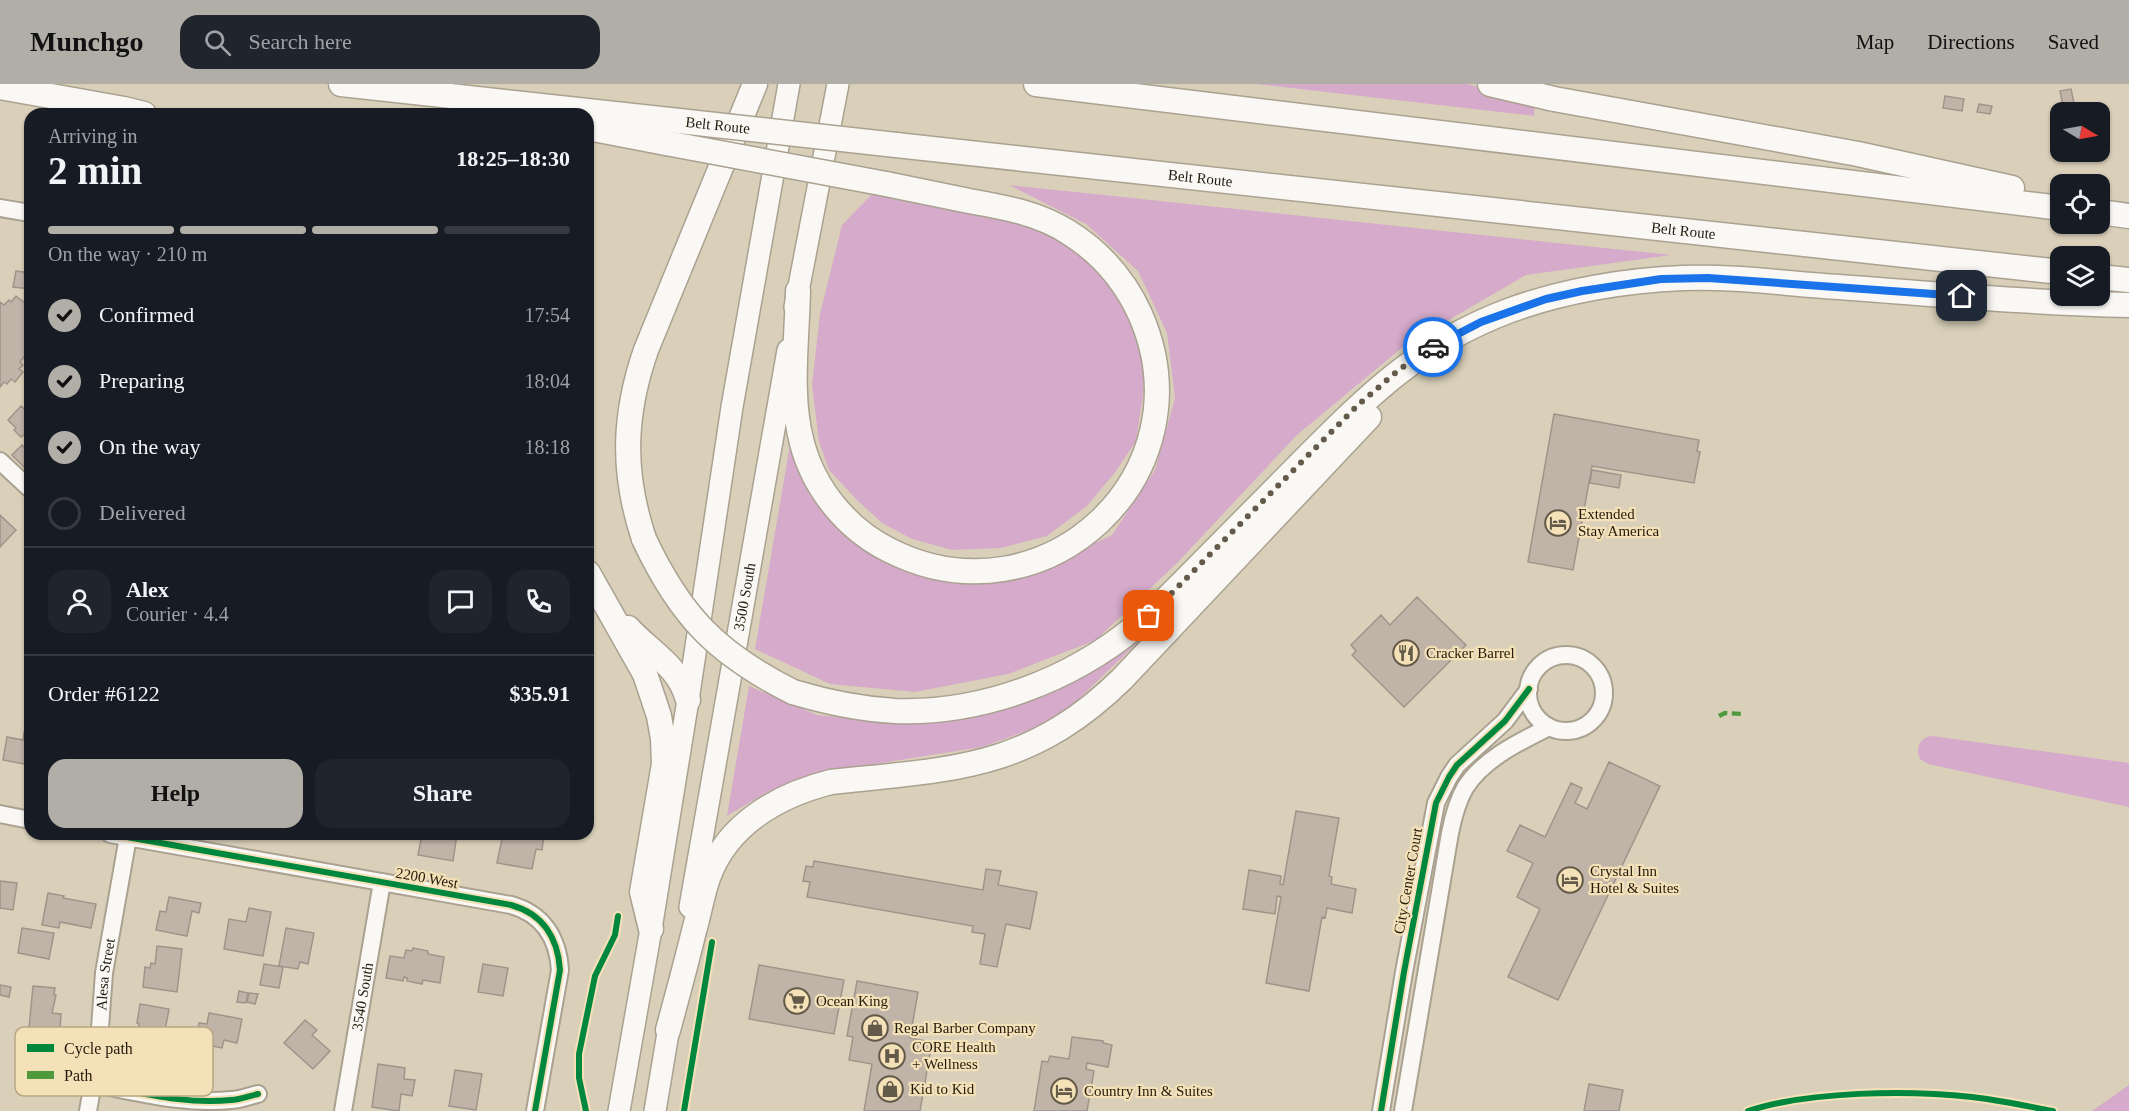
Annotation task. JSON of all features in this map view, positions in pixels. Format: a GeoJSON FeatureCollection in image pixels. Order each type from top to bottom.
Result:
{"type":"FeatureCollection","features":[{"type":"Feature","properties":{"kind":"highway","name":"Belt Route"},"geometry":{"type":"LineString","coordinates":[[341,84],[491,101],[531,108]]}},
{"type":"Feature","properties":{"kind":"highway"},"geometry":{"type":"LineString","coordinates":[[755,84],[637,375],[629,417],[628,452],[632,496],[644,539],[670,588],[708,636],[738,661],[793,692],[858,707],[916,711],[985,701],[1013,694],[1057,677],[1098,654],[1136,627],[1162,604],[1379,386],[1422,354],[1481,322],[1511,310],[1582,291],[1618,285],[1661,279],[1708,278],[2129,305]]}},
{"type":"Feature","properties":{"kind":"highway"},"geometry":{"type":"LineString","coordinates":[[1036,84],[2050,207]]}},
{"type":"Feature","properties":{"kind":"highway"},"geometry":{"type":"LineString","coordinates":[[1490,84],[1554,99],[1858,154],[2050,198]]}},
{"type":"Feature","properties":{"kind":"highway"},"geometry":{"type":"LineString","coordinates":[[0,87],[118,108]]}},
{"type":"Feature","properties":{"kind":"highway"},"geometry":{"type":"LineString","coordinates":[[491,101],[514,108]]}},
{"type":"Feature","properties":{"kind":"highway","name":"Belt Route"},"geometry":{"type":"LineString","coordinates":[[594,119],[668,132],[896,145],[2050,271]]}},
{"type":"Feature","properties":{"kind":"highway"},"geometry":{"type":"LineString","coordinates":[[594,128],[668,132],[886,184],[1012,209],[1050,222],[1084,243],[1107,264],[1136,305],[1150,342],[1155,371],[1156,400],[1153,420],[1143,457],[1125,491],[1114,507],[1088,532],[1058,552],[1021,566],[1000,570],[978,572],[938,568],[901,556],[867,537],[845,518],[826,495],[816,480],[802,446],[795,396],[798,291]]}},
{"type":"Feature","properties":{"kind":"highway"},"geometry":{"type":"LineString","coordinates":[[2110,278],[2129,280]]}},
{"type":"Feature","properties":{"kind":"highway"},"geometry":{"type":"LineString","coordinates":[[668,1030],[708,877],[728,842],[756,815],[782,799],[814,786],[968,766],[1010,754],[1051,735],[1089,710],[1122,679],[1371,415],[1408,383],[1443,358],[1504,326],[1562,302],[1618,285]]}},
{"type":"Feature","properties":{"kind":"highway"},"geometry":{"type":"LineString","coordinates":[[594,583],[645,674],[659,716],[663,739],[664,764],[642,892],[651,929]]}},
{"type":"Feature","properties":{"kind":"highway"},"geometry":{"type":"LineString","coordinates":[[607,604],[639,640],[672,669],[684,684],[688,700]]}},
{"type":"Feature","properties":{"kind":"main road"},"geometry":{"type":"LineString","coordinates":[[619,1111],[688,700],[732,407],[789,84]]}},
{"type":"Feature","properties":{"kind":"main road","name":"3500 South"},"geometry":{"type":"LineString","coordinates":[[655,1111],[798,291],[838,84]]}},
{"type":"Feature","properties":{"kind":"street"},"geometry":{"type":"LineString","coordinates":[[0,208],[24,212]]}},
{"type":"Feature","properties":{"kind":"street"},"geometry":{"type":"LineString","coordinates":[[0,461],[24,483]]}},
{"type":"Feature","properties":{"kind":"street","name":"City Center Court"},"geometry":{"type":"LineString","coordinates":[[1381,1111],[1436,803],[1457,765],[1505,721],[1529,688],[1533,674],[1540,665],[1560,655],[1583,658],[1592,664],[1603,682],[1605,693],[1599,714],[1582,728],[1571,731],[1559,731],[1549,727]]}},
{"type":"Feature","properties":{"kind":"street"},"geometry":{"type":"LineString","coordinates":[[1403,1111],[1450,833],[1458,804],[1465,789],[1485,766],[1517,743],[1549,727],[1539,720],[1532,710],[1528,698],[1529,688]]}},
{"type":"Feature","properties":{"kind":"street"},"geometry":{"type":"LineString","coordinates":[[0,814],[24,819]]}},
{"type":"Feature","properties":{"kind":"street","name":"Alesa Street"},"geometry":{"type":"LineString","coordinates":[[100,1027],[104,973],[127,840]]}},
{"type":"Feature","properties":{"kind":"street","name":"2200 West"},"geometry":{"type":"LineString","coordinates":[[145,840],[511,904],[530,912],[546,926],[558,952],[560,970],[535,1111]]}},
{"type":"Feature","properties":{"kind":"street","name":"3540 South"},"geometry":{"type":"LineString","coordinates":[[343,1111],[382,882]]}},
{"type":"Feature","properties":{"kind":"street"},"geometry":{"type":"LineString","coordinates":[[160,1096],[205,1101],[233,1100],[258,1094]]}},
{"type":"Feature","properties":{"kind":"street","name":"Alesa Street"},"geometry":{"type":"LineString","coordinates":[[88,1111],[91,1096]]}},
{"type":"Feature","properties":{"kind":"shaded area"},"geometry":{"type":"Polygon","coordinates":[[[1256,84],[1467,84],[1535,105],[1534,116],[1256,84]]]}},
{"type":"Feature","properties":{"kind":"shaded area"},"geometry":{"type":"Polygon","coordinates":[[[1009,185],[1671,255],[1526,275],[1404,346],[1297,435],[1178,562],[1096,640],[1008,674],[915,692],[830,684],[755,649],[790,445],[833,522],[897,567],[967,582],[1035,572],[1112,535],[1155,470],[1175,398],[1167,333],[1138,271],[1086,224],[1009,185]]]}},
{"type":"Feature","properties":{"kind":"shaded area"},"geometry":{"type":"Polygon","coordinates":[[[875,191],[1022,221],[1084,250],[1120,292],[1144,366],[1143,395],[1136,441],[1116,471],[1087,506],[1047,536],[1001,548],[952,550],[912,539],[882,523],[829,470],[819,442],[812,385],[820,314],[842,225],[875,191]]]}},
{"type":"Feature","properties":{"kind":"shaded area"},"geometry":{"type":"Polygon","coordinates":[[[1165,616],[1057,720],[982,747],[818,773],[767,792],[727,816],[749,686],[817,715],[880,721],[953,717],[1165,616]]]}},
{"type":"Feature","properties":{"kind":"shaded area"},"geometry":{"type":"Polygon","coordinates":[[[1932,736],[2129,763],[2129,807],[1928,764],[1920,759],[1918,747],[1924,738],[1932,736]]]}},
{"type":"Feature","properties":{"kind":"shaded area"},"geometry":{"type":"Polygon","coordinates":[[[2129,1085],[2129,1111],[2092,1111],[2129,1085]]]}},
{"type":"Feature","properties":{"kind":"building"},"geometry":{"type":"Polygon","coordinates":[[[2071,89],[2074,102],[2062,102],[2060,91],[2071,89]]]}},
{"type":"Feature","properties":{"kind":"building"},"geometry":{"type":"Polygon","coordinates":[[[1945,96],[1964,99],[1962,111],[1943,108],[1945,96]]]}},
{"type":"Feature","properties":{"kind":"building"},"geometry":{"type":"Polygon","coordinates":[[[1979,104],[1992,106],[1990,114],[1977,112],[1979,104]]]}},
{"type":"Feature","properties":{"kind":"building"},"geometry":{"type":"Polygon","coordinates":[[[16,271],[24,272],[24,288],[13,287],[16,271]]]}},
{"type":"Feature","properties":{"kind":"building"},"geometry":{"type":"Polygon","coordinates":[[[16,296],[24,302],[24,357],[20,362],[23,365],[19,369],[23,372],[15,382],[11,379],[0,387],[0,302],[4,305],[9,300],[11,302],[16,296]]]}},
{"type":"Feature","properties":{"kind":"building"},"geometry":{"type":"Polygon","coordinates":[[[21,406],[24,409],[24,435],[21,437],[8,420],[21,406]]]}},
{"type":"Feature","properties":{"kind":"building","name":"Extended Stay America"},"geometry":{"type":"Polygon","coordinates":[[[1554,414],[1699,440],[1697,451],[1700,452],[1694,483],[1592,466],[1573,570],[1528,562],[1554,414]]]}},
{"type":"Feature","properties":{"kind":"building"},"geometry":{"type":"Polygon","coordinates":[[[22,445],[24,447],[24,467],[12,455],[22,445]]]}},
{"type":"Feature","properties":{"kind":"building"},"geometry":{"type":"Polygon","coordinates":[[[1592,470],[1621,475],[1619,488],[1590,483],[1592,470]]]}},
{"type":"Feature","properties":{"kind":"building"},"geometry":{"type":"Polygon","coordinates":[[[0,515],[16,530],[0,547],[0,515]]]}},
{"type":"Feature","properties":{"kind":"building","name":"Cracker Barrel"},"geometry":{"type":"Polygon","coordinates":[[[1417,597],[1466,645],[1404,707],[1352,655],[1356,651],[1351,645],[1381,615],[1390,625],[1417,597]]]}},
{"type":"Feature","properties":{"kind":"building"},"geometry":{"type":"Polygon","coordinates":[[[24,732],[24,764],[3,760],[7,737],[23,740],[24,732]]]}},
{"type":"Feature","properties":{"kind":"building","name":"Crystal Inn Hotel & Suites"},"geometry":{"type":"Polygon","coordinates":[[[1609,762],[1660,786],[1558,1000],[1508,977],[1540,909],[1517,897],[1533,863],[1507,851],[1520,825],[1545,837],[1571,783],[1582,788],[1575,803],[1587,809],[1609,762]]]}},
{"type":"Feature","properties":{"kind":"building"},"geometry":{"type":"Polygon","coordinates":[[[1296,811],[1339,818],[1329,876],[1332,877],[1331,884],[1356,889],[1352,913],[1327,908],[1325,918],[1322,917],[1309,991],[1266,983],[1281,897],[1277,896],[1275,914],[1243,909],[1249,870],[1281,876],[1280,884],[1283,885],[1296,811]]]}},
{"type":"Feature","properties":{"kind":"building"},"geometry":{"type":"Polygon","coordinates":[[[421,840],[456,840],[453,861],[418,855],[421,840]]]}},
{"type":"Feature","properties":{"kind":"building"},"geometry":{"type":"Polygon","coordinates":[[[502,840],[543,840],[542,850],[536,849],[532,869],[497,863],[502,840]]]}},
{"type":"Feature","properties":{"kind":"building"},"geometry":{"type":"Polygon","coordinates":[[[814,861],[983,890],[986,869],[1001,871],[998,885],[1037,892],[1030,929],[1006,924],[997,967],[980,964],[985,934],[972,932],[973,926],[807,897],[810,882],[803,881],[806,866],[813,867],[814,861]]]}},
{"type":"Feature","properties":{"kind":"building"},"geometry":{"type":"Polygon","coordinates":[[[0,881],[17,883],[13,910],[0,908],[0,881]]]}},
{"type":"Feature","properties":{"kind":"building"},"geometry":{"type":"Polygon","coordinates":[[[48,893],[96,904],[91,928],[60,922],[59,928],[42,925],[48,893]]]}},
{"type":"Feature","properties":{"kind":"building"},"geometry":{"type":"Polygon","coordinates":[[[169,897],[201,903],[199,913],[192,911],[187,936],[156,930],[160,911],[166,912],[169,897]]]}},
{"type":"Feature","properties":{"kind":"building"},"geometry":{"type":"Polygon","coordinates":[[[249,908],[271,912],[263,956],[224,949],[229,919],[246,922],[249,908]]]}},
{"type":"Feature","properties":{"kind":"building"},"geometry":{"type":"Polygon","coordinates":[[[22,928],[54,933],[49,959],[18,953],[22,928]]]}},
{"type":"Feature","properties":{"kind":"building"},"geometry":{"type":"Polygon","coordinates":[[[286,928],[314,933],[308,964],[300,962],[298,969],[279,966],[286,928]]]}},
{"type":"Feature","properties":{"kind":"building"},"geometry":{"type":"Polygon","coordinates":[[[157,946],[182,949],[177,992],[143,987],[145,967],[150,968],[151,963],[155,964],[157,946]]]}},
{"type":"Feature","properties":{"kind":"building"},"geometry":{"type":"Polygon","coordinates":[[[413,948],[444,957],[440,983],[423,980],[422,984],[407,981],[404,977],[403,981],[386,978],[390,956],[404,958],[406,950],[412,951],[413,948]]]}},
{"type":"Feature","properties":{"kind":"building"},"geometry":{"type":"Polygon","coordinates":[[[264,964],[283,967],[279,988],[260,985],[264,964]]]}},
{"type":"Feature","properties":{"kind":"building"},"geometry":{"type":"Polygon","coordinates":[[[483,964],[508,968],[503,996],[478,992],[483,964]]]}},
{"type":"Feature","properties":{"kind":"building"},"geometry":{"type":"Polygon","coordinates":[[[759,965],[844,980],[834,1034],[749,1019],[759,965]]]}},
{"type":"Feature","properties":{"kind":"building"},"geometry":{"type":"Polygon","coordinates":[[[857,981],[918,992],[910,1038],[932,1042],[920,1111],[864,1111],[872,1064],[849,1060],[853,1037],[847,1036],[857,981]]]}},
{"type":"Feature","properties":{"kind":"building"},"geometry":{"type":"Polygon","coordinates":[[[0,985],[11,987],[9,997],[0,995],[0,985]]]}},
{"type":"Feature","properties":{"kind":"building"},"geometry":{"type":"Polygon","coordinates":[[[33,986],[55,988],[54,995],[56,995],[52,1013],[61,1014],[60,1027],[29,1027],[33,986]]]}},
{"type":"Feature","properties":{"kind":"building"},"geometry":{"type":"Polygon","coordinates":[[[239,991],[248,993],[246,1003],[237,1002],[239,991]]]}},
{"type":"Feature","properties":{"kind":"building"},"geometry":{"type":"Polygon","coordinates":[[[249,993],[258,994],[255,1004],[247,1002],[249,993]]]}},
{"type":"Feature","properties":{"kind":"building"},"geometry":{"type":"Polygon","coordinates":[[[140,1004],[169,1009],[166,1027],[139,1027],[137,1023],[140,1004]]]}},
{"type":"Feature","properties":{"kind":"building"},"geometry":{"type":"Polygon","coordinates":[[[209,1013],[242,1019],[237,1043],[224,1040],[222,1048],[213,1046],[213,1027],[198,1027],[199,1023],[207,1024],[209,1013]]]}},
{"type":"Feature","properties":{"kind":"building"},"geometry":{"type":"Polygon","coordinates":[[[305,1020],[317,1030],[312,1035],[330,1051],[313,1069],[284,1043],[305,1020]]]}},
{"type":"Feature","properties":{"kind":"building","name":"Country Inn & Suites"},"geometry":{"type":"Polygon","coordinates":[[[1072,1037],[1103,1041],[1103,1043],[1112,1045],[1108,1067],[1087,1063],[1086,1069],[1094,1071],[1087,1111],[1034,1111],[1042,1061],[1048,1062],[1050,1056],[1069,1059],[1072,1037]]]}},
{"type":"Feature","properties":{"kind":"building"},"geometry":{"type":"Polygon","coordinates":[[[378,1064],[405,1068],[404,1079],[415,1080],[412,1096],[401,1094],[399,1111],[372,1107],[378,1064]]]}},
{"type":"Feature","properties":{"kind":"building"},"geometry":{"type":"Polygon","coordinates":[[[455,1070],[482,1074],[476,1110],[449,1106],[455,1070]]]}},
{"type":"Feature","properties":{"kind":"building"},"geometry":{"type":"Polygon","coordinates":[[[1589,1084],[1623,1090],[1619,1111],[1584,1111],[1589,1084]]]}},
{"type":"Feature","properties":{"kind":"marked path"},"geometry":{"type":"LineString","coordinates":[[1719,716],[1725,713],[1743,714]]}},
{"type":"Feature","properties":{"kind":"cycle path"},"geometry":{"type":"LineString","coordinates":[[1381,1111],[1436,803],[1457,765],[1505,721],[1529,689]]}},
{"type":"Feature","properties":{"kind":"cycle path"},"geometry":{"type":"LineString","coordinates":[[144,840],[511,905],[532,914],[547,929],[552,938],[559,958],[560,970],[535,1111]]}},
{"type":"Feature","properties":{"kind":"cycle path"},"geometry":{"type":"LineString","coordinates":[[586,1111],[579,1078],[579,1054],[595,976],[615,935],[618,916]]}},
{"type":"Feature","properties":{"kind":"cycle path"},"geometry":{"type":"LineString","coordinates":[[684,1111],[712,942]]}},
{"type":"Feature","properties":{"kind":"cycle path"},"geometry":{"type":"LineString","coordinates":[[1748,1111],[1800,1099],[1889,1093],[1972,1097],[2053,1111]]}},
{"type":"Feature","properties":{"kind":"cycle path"},"geometry":{"type":"LineString","coordinates":[[157,1096],[214,1101],[241,1099],[258,1094]]}},
{"type":"Feature","properties":{"kind":"way so far"},"geometry":{"type":"LineString","coordinates":[[1149,616],[1359,404],[1400,369],[1433,347]]}},
{"type":"Feature","properties":{"kind":"place","name":"Extended Stay America"},"geometry":{"type":"Point","coordinates":[1558,523]}},
{"type":"Feature","properties":{"kind":"place","name":"Cracker Barrel"},"geometry":{"type":"Point","coordinates":[1406,653]}},
{"type":"Feature","properties":{"kind":"place","name":"Crystal Inn Hotel & Suites"},"geometry":{"type":"Point","coordinates":[1570,880]}},
{"type":"Feature","properties":{"kind":"place","name":"Ocean King"},"geometry":{"type":"Point","coordinates":[797,1001]}},
{"type":"Feature","properties":{"kind":"place","name":"Regal Barber Company"},"geometry":{"type":"Point","coordinates":[875,1028]}},
{"type":"Feature","properties":{"kind":"place","name":"CORE Health + Wellness"},"geometry":{"type":"Point","coordinates":[892,1056]}},
{"type":"Feature","properties":{"kind":"place","name":"Kid to Kid"},"geometry":{"type":"Point","coordinates":[890,1089]}},
{"type":"Feature","properties":{"kind":"place","name":"Country Inn & Suites"},"geometry":{"type":"Point","coordinates":[1064,1091]}},
{"type":"Feature","properties":{"kind":"route"},"geometry":{"type":"LineString","coordinates":[[1433,347],[1481,322],[1511,310],[1546,299],[1640,281],[1708,278],[1962,296]]}}]}
